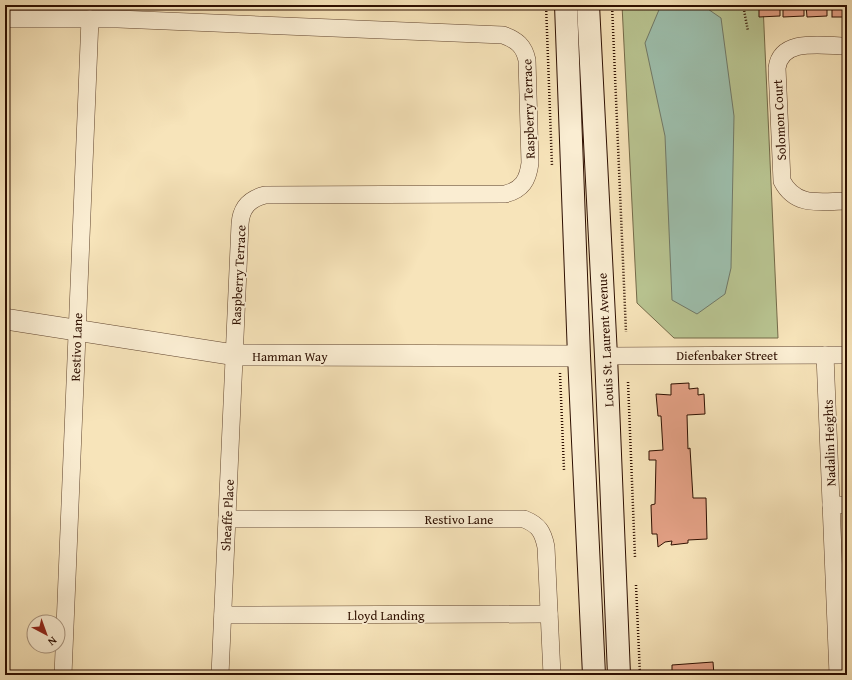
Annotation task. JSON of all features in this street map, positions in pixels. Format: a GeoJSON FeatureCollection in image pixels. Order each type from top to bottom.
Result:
{"type":"FeatureCollection","features":[{"type":"Feature","properties":{"kind":"main road","name":"Louis St. Laurent Avenue"},"geometry":{"type":"LineString","coordinates":[[566,5],[579,356],[594,675]]}},
{"type":"Feature","properties":{"kind":"main road","name":"Louis St. Laurent Avenue"},"geometry":{"type":"LineString","coordinates":[[588,5],[606,356],[619,675]]}},
{"type":"Feature","properties":{"kind":"street","name":"Raspberry Terrace"},"geometry":{"type":"LineString","coordinates":[[5,19],[90,19],[503,35],[513,38],[525,52],[527,60],[530,163],[529,175],[524,185],[515,192],[505,194],[265,195],[255,197],[248,202],[241,216],[235,355]]}},
{"type":"Feature","properties":{"kind":"street","name":"Restivo Lane"},"geometry":{"type":"LineString","coordinates":[[63,675],[90,19]]}},
{"type":"Feature","properties":{"kind":"street","name":"Solomon Court"},"geometry":{"type":"LineString","coordinates":[[847,46],[798,46],[788,49],[781,55],[777,68],[782,181],[787,191],[796,198],[805,201],[847,201]]}},
{"type":"Feature","properties":{"kind":"street","name":"Hamman Way"},"geometry":{"type":"LineString","coordinates":[[5,319],[235,355],[579,356]]}},
{"type":"Feature","properties":{"kind":"street","name":"Sheaffe Place"},"geometry":{"type":"LineString","coordinates":[[220,675],[235,355]]}},
{"type":"Feature","properties":{"kind":"street","name":"Nadalin Heights"},"geometry":{"type":"LineString","coordinates":[[825,355],[839,505],[842,652],[838,675]]}},
{"type":"Feature","properties":{"kind":"street","name":"Diefenbaker Street"},"geometry":{"type":"LineString","coordinates":[[606,356],[847,355]]}},
{"type":"Feature","properties":{"kind":"street","name":"Restivo Lane"},"geometry":{"type":"LineString","coordinates":[[227,519],[524,519],[534,523],[541,529],[546,547],[552,675]]}},
{"type":"Feature","properties":{"kind":"street","name":"Lloyd Landing"},"geometry":{"type":"LineString","coordinates":[[223,615],[549,614]]}},
{"type":"Feature","properties":{"kind":"path"},"geometry":{"type":"LineString","coordinates":[[546,5],[552,171]]}},
{"type":"Feature","properties":{"kind":"path"},"geometry":{"type":"LineString","coordinates":[[612,5],[626,332]]}},
{"type":"Feature","properties":{"kind":"path"},"geometry":{"type":"LineString","coordinates":[[743,5],[748,30]]}},
{"type":"Feature","properties":{"kind":"path"},"geometry":{"type":"LineString","coordinates":[[628,382],[635,557]]}},
{"type":"Feature","properties":{"kind":"path"},"geometry":{"type":"LineString","coordinates":[[636,585],[640,675]]}},
{"type":"Feature","properties":{"kind":"green space"},"geometry":{"type":"Polygon","coordinates":[[[622,5],[763,5],[778,338],[674,338],[637,303],[622,5]]]}},
{"type":"Feature","properties":{"kind":"shaded area"},"geometry":{"type":"Polygon","coordinates":[[[661,5],[702,5],[721,18],[734,116],[731,268],[725,294],[697,314],[672,300],[665,136],[645,43],[661,5]]]}},
{"type":"Feature","properties":{"kind":"building"},"geometry":{"type":"Polygon","coordinates":[[[759,5],[780,5],[780,16],[759,17],[759,5]]]}},
{"type":"Feature","properties":{"kind":"building"},"geometry":{"type":"Polygon","coordinates":[[[783,5],[804,5],[804,16],[783,17],[783,5]]]}},
{"type":"Feature","properties":{"kind":"building"},"geometry":{"type":"Polygon","coordinates":[[[806,5],[827,5],[827,16],[807,17],[806,5]]]}},
{"type":"Feature","properties":{"kind":"building"},"geometry":{"type":"Polygon","coordinates":[[[832,5],[847,5],[847,17],[832,17],[832,5]]]}},
{"type":"Feature","properties":{"kind":"building"},"geometry":{"type":"Polygon","coordinates":[[[689,383],[689,389],[698,388],[698,395],[704,394],[705,414],[687,415],[688,449],[690,448],[693,498],[706,498],[707,539],[688,540],[688,543],[671,545],[672,541],[665,542],[658,547],[657,534],[652,534],[651,505],[655,504],[656,460],[649,460],[649,451],[663,450],[661,416],[658,416],[656,394],[671,395],[671,384],[689,383]]]}},
{"type":"Feature","properties":{"kind":"building"},"geometry":{"type":"Polygon","coordinates":[[[713,662],[714,675],[672,675],[672,665],[713,662]]]}}]}
